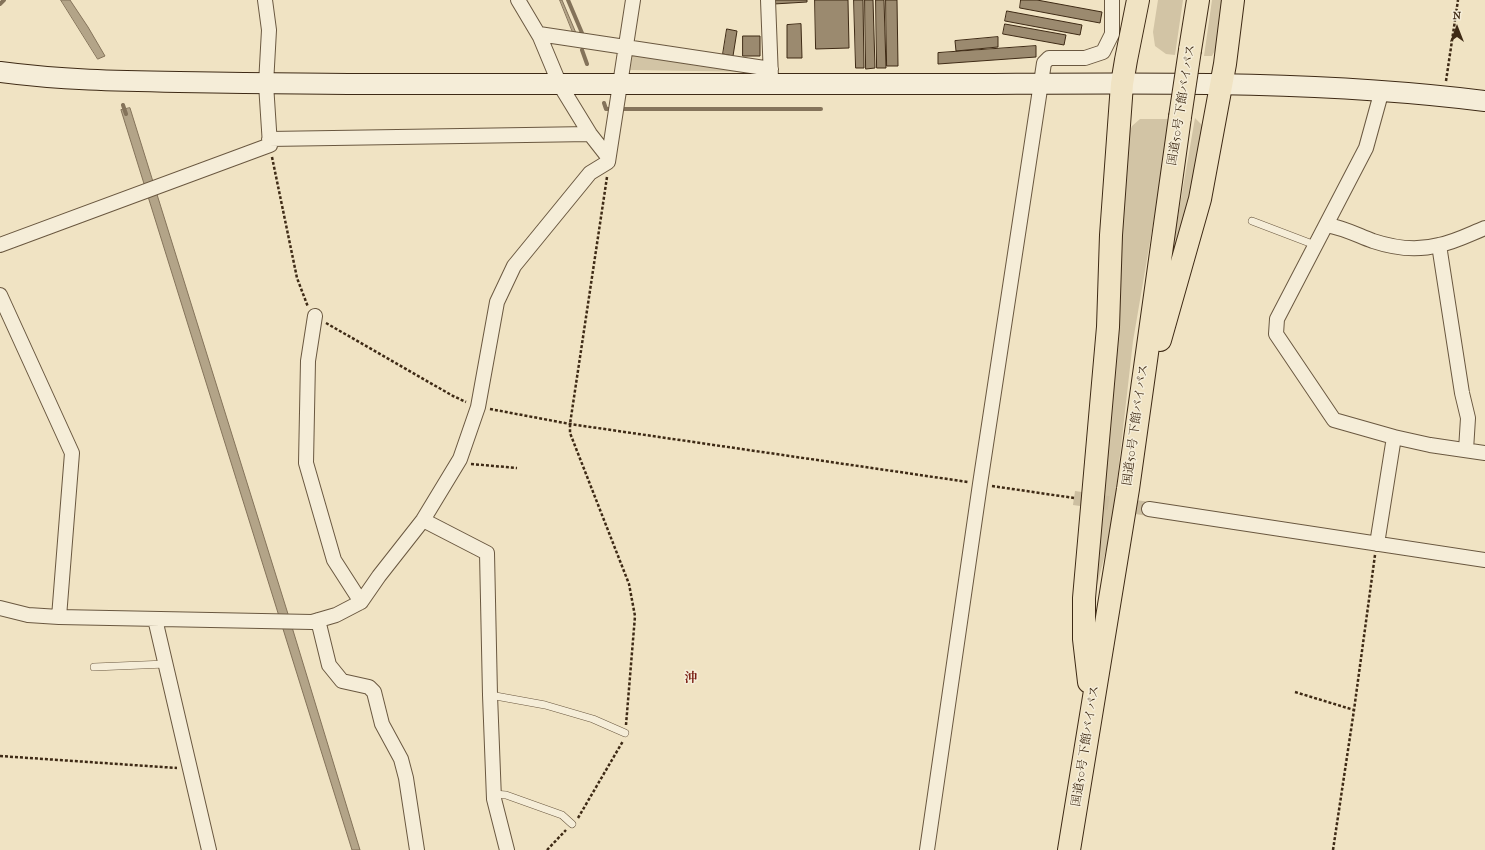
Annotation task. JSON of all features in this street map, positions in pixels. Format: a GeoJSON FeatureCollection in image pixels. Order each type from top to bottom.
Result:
{"type":"FeatureCollection","features":[{"type":"Feature","properties":{"kind":"highway"},"geometry":{"type":"LineString","coordinates":[[1092,711],[1084,639],[1084,598],[1108,327],[1112,220],[1122,84],[1138,0]]}},
{"type":"Feature","properties":{"kind":"highway","name":"国道50号 下館バイパス"},"geometry":{"type":"LineString","coordinates":[[1069,850],[1128,488],[1180,117],[1198,0]]}},
{"type":"Feature","properties":{"kind":"highway"},"geometry":{"type":"LineString","coordinates":[[1137,420],[1200,199],[1221,85],[1233,0]]}},
{"type":"Feature","properties":{"kind":"street"},"geometry":{"type":"LineString","coordinates":[[265,0],[269,30],[266,84],[269,142]]}},
{"type":"Feature","properties":{"kind":"street"},"geometry":{"type":"LineString","coordinates":[[518,0],[539,34],[560,85],[608,160]]}},
{"type":"Feature","properties":{"kind":"street"},"geometry":{"type":"LineString","coordinates":[[0,608],[28,615],[59,617],[312,622],[336,615],[361,602],[379,576],[423,520],[458,462],[478,407],[497,302],[514,266],[590,173],[608,160],[633,0]]}},
{"type":"Feature","properties":{"kind":"street"},"geometry":{"type":"LineString","coordinates":[[768,0],[771,77]]}},
{"type":"Feature","properties":{"kind":"street"},"geometry":{"type":"LineString","coordinates":[[927,850],[980,484],[1044,63],[1049,58],[1085,58],[1103,52],[1112,34],[1112,0]]}},
{"type":"Feature","properties":{"kind":"street"},"geometry":{"type":"LineString","coordinates":[[539,34],[626,47],[771,77]]}},
{"type":"Feature","properties":{"kind":"street"},"geometry":{"type":"LineString","coordinates":[[0,72],[36,77],[96,81],[266,84],[560,85],[621,84],[771,77],[1040,84],[1221,85],[1382,90],[1485,101]]}},
{"type":"Feature","properties":{"kind":"street"},"geometry":{"type":"LineString","coordinates":[[1382,90],[1366,148],[1277,319],[1276,334],[1334,420],[1394,437],[1485,453]]}},
{"type":"Feature","properties":{"kind":"street"},"geometry":{"type":"LineString","coordinates":[[0,245],[269,142],[590,134]]}},
{"type":"Feature","properties":{"kind":"street"},"geometry":{"type":"LineString","coordinates":[[1326,225],[1341,228],[1372,241],[1390,246],[1414,248],[1439,245],[1485,228]]}},
{"type":"Feature","properties":{"kind":"street"},"geometry":{"type":"LineString","coordinates":[[1439,245],[1462,393],[1468,418],[1466,450]]}},
{"type":"Feature","properties":{"kind":"street"},"geometry":{"type":"LineString","coordinates":[[0,295],[72,453],[59,617]]}},
{"type":"Feature","properties":{"kind":"street"},"geometry":{"type":"LineString","coordinates":[[315,316],[308,361],[306,464],[334,560],[361,602]]}},
{"type":"Feature","properties":{"kind":"street"},"geometry":{"type":"LineString","coordinates":[[1377,544],[1394,437]]}},
{"type":"Feature","properties":{"kind":"street"},"geometry":{"type":"LineString","coordinates":[[1149,509],[1485,560]]}},
{"type":"Feature","properties":{"kind":"street"},"geometry":{"type":"LineString","coordinates":[[423,520],[487,553],[494,794],[507,850]]}},
{"type":"Feature","properties":{"kind":"street"},"geometry":{"type":"LineString","coordinates":[[155,619],[209,850]]}},
{"type":"Feature","properties":{"kind":"street"},"geometry":{"type":"LineString","coordinates":[[318,620],[330,665],[342,681],[368,687],[374,692],[382,724],[401,759],[406,778],[417,850]]}},
{"type":"Feature","properties":{"kind":"lane"},"geometry":{"type":"LineString","coordinates":[[1252,220],[1315,245]]}},
{"type":"Feature","properties":{"kind":"lane"},"geometry":{"type":"LineString","coordinates":[[94,667],[166,664]]}},
{"type":"Feature","properties":{"kind":"lane"},"geometry":{"type":"LineString","coordinates":[[490,695],[545,705],[593,719],[625,733]]}},
{"type":"Feature","properties":{"kind":"lane"},"geometry":{"type":"LineString","coordinates":[[494,794],[506,795],[562,815],[572,824]]}},
{"type":"Feature","properties":{"kind":"path"},"geometry":{"type":"LineString","coordinates":[[1444,96],[1458,0]]}},
{"type":"Feature","properties":{"kind":"path"},"geometry":{"type":"LineString","coordinates":[[269,142],[297,278],[310,313],[453,396],[478,407],[570,424],[1074,498]]}},
{"type":"Feature","properties":{"kind":"path"},"geometry":{"type":"LineString","coordinates":[[547,850],[577,819],[615,753],[625,739],[629,700],[635,616],[631,590],[570,433],[570,424],[607,176],[608,160]]}},
{"type":"Feature","properties":{"kind":"path"},"geometry":{"type":"LineString","coordinates":[[458,462],[482,466],[517,468]]}},
{"type":"Feature","properties":{"kind":"path"},"geometry":{"type":"LineString","coordinates":[[1333,850],[1377,544]]}},
{"type":"Feature","properties":{"kind":"path"},"geometry":{"type":"LineString","coordinates":[[1295,692],[1354,710]]}},
{"type":"Feature","properties":{"kind":"path"},"geometry":{"type":"LineString","coordinates":[[0,756],[190,769]]}},
{"type":"Feature","properties":{"kind":"shaded area"},"geometry":{"type":"Polygon","coordinates":[[[61,0],[70,0],[105,56],[98,59],[61,0]]]}},
{"type":"Feature","properties":{"kind":"shaded area"},"geometry":{"type":"Polygon","coordinates":[[[560,0],[562,0],[576,33],[574,35],[560,0]]]}},
{"type":"Feature","properties":{"kind":"shaded area"},"geometry":{"type":"Polygon","coordinates":[[[1158,0],[1183,0],[1175,55],[1166,54],[1155,46],[1153,32],[1158,0]]]}},
{"type":"Feature","properties":{"kind":"shaded area"},"geometry":{"type":"Polygon","coordinates":[[[1212,0],[1227,0],[1218,44],[1212,56],[1204,56],[1212,0]]]}},
{"type":"Feature","properties":{"kind":"shaded area"},"geometry":{"type":"Polygon","coordinates":[[[633,53],[760,72],[630,70],[633,53]]]}},
{"type":"Feature","properties":{"kind":"shaded area"},"geometry":{"type":"Polygon","coordinates":[[[130,108],[360,850],[352,850],[121,110],[130,108]]]}},
{"type":"Feature","properties":{"kind":"shaded area"},"geometry":{"type":"Polygon","coordinates":[[[1195,118],[1205,128],[1205,144],[1163,303],[1195,118]]]}},
{"type":"Feature","properties":{"kind":"shaded area"},"geometry":{"type":"Polygon","coordinates":[[[1140,119],[1171,119],[1133,341],[1112,526],[1096,590],[1128,136],[1132,126],[1140,119]]]}},
{"type":"Feature","properties":{"kind":"building"},"geometry":{"type":"Polygon","coordinates":[[[774,0],[807,0],[807,2],[774,4],[774,0]]]}},
{"type":"Feature","properties":{"kind":"building"},"geometry":{"type":"Polygon","coordinates":[[[815,0],[848,0],[849,48],[816,49],[815,0]]]}},
{"type":"Feature","properties":{"kind":"building"},"geometry":{"type":"Polygon","coordinates":[[[854,0],[863,0],[864,68],[856,68],[854,0]]]}},
{"type":"Feature","properties":{"kind":"building"},"geometry":{"type":"Polygon","coordinates":[[[865,0],[873,0],[875,68],[866,69],[865,0]]]}},
{"type":"Feature","properties":{"kind":"building"},"geometry":{"type":"Polygon","coordinates":[[[876,0],[884,0],[886,68],[877,68],[876,0]]]}},
{"type":"Feature","properties":{"kind":"building"},"geometry":{"type":"Polygon","coordinates":[[[886,0],[897,0],[898,66],[887,66],[886,0]]]}},
{"type":"Feature","properties":{"kind":"building"},"geometry":{"type":"Polygon","coordinates":[[[1021,0],[1037,0],[1102,12],[1100,23],[1020,8],[1021,0]]]}},
{"type":"Feature","properties":{"kind":"building"},"geometry":{"type":"Polygon","coordinates":[[[1007,11],[1082,25],[1080,35],[1005,21],[1007,11]]]}},
{"type":"Feature","properties":{"kind":"building"},"geometry":{"type":"Polygon","coordinates":[[[801,24],[802,58],[787,58],[787,25],[801,24]]]}},
{"type":"Feature","properties":{"kind":"building"},"geometry":{"type":"Polygon","coordinates":[[[1005,24],[1066,35],[1064,45],[1003,34],[1005,24]]]}},
{"type":"Feature","properties":{"kind":"building"},"geometry":{"type":"Polygon","coordinates":[[[727,29],[737,31],[733,56],[723,54],[727,29]]]}},
{"type":"Feature","properties":{"kind":"building"},"geometry":{"type":"Polygon","coordinates":[[[743,36],[760,36],[760,56],[743,56],[743,36]]]}},
{"type":"Feature","properties":{"kind":"building"},"geometry":{"type":"Polygon","coordinates":[[[998,37],[998,47],[956,51],[955,41],[998,37]]]}},
{"type":"Feature","properties":{"kind":"building"},"geometry":{"type":"Polygon","coordinates":[[[1036,46],[1036,57],[938,64],[938,53],[1036,46]]]}},
{"type":"Feature","properties":{"kind":"waterway"},"geometry":{"type":"LineString","coordinates":[[0,4],[4,0]]}},
{"type":"Feature","properties":{"kind":"waterway"},"geometry":{"type":"LineString","coordinates":[[568,0],[582,33]]}},
{"type":"Feature","properties":{"kind":"waterway"},"geometry":{"type":"LineString","coordinates":[[582,50],[587,64]]}},
{"type":"Feature","properties":{"kind":"waterway"},"geometry":{"type":"LineString","coordinates":[[604,103],[606,109],[612,109]]}},
{"type":"Feature","properties":{"kind":"waterway"},"geometry":{"type":"LineString","coordinates":[[123,105],[126,114]]}},
{"type":"Feature","properties":{"kind":"waterway"},"geometry":{"type":"LineString","coordinates":[[624,109],[821,109]]}},
{"type":"Feature","properties":{"kind":"tunnel"},"geometry":{"type":"LineString","coordinates":[[1074,498],[1149,509]]}},
{"type":"Feature","properties":{"kind":"district","name":"沖"},"geometry":{"type":"Point","coordinates":[691,679]}}]}
